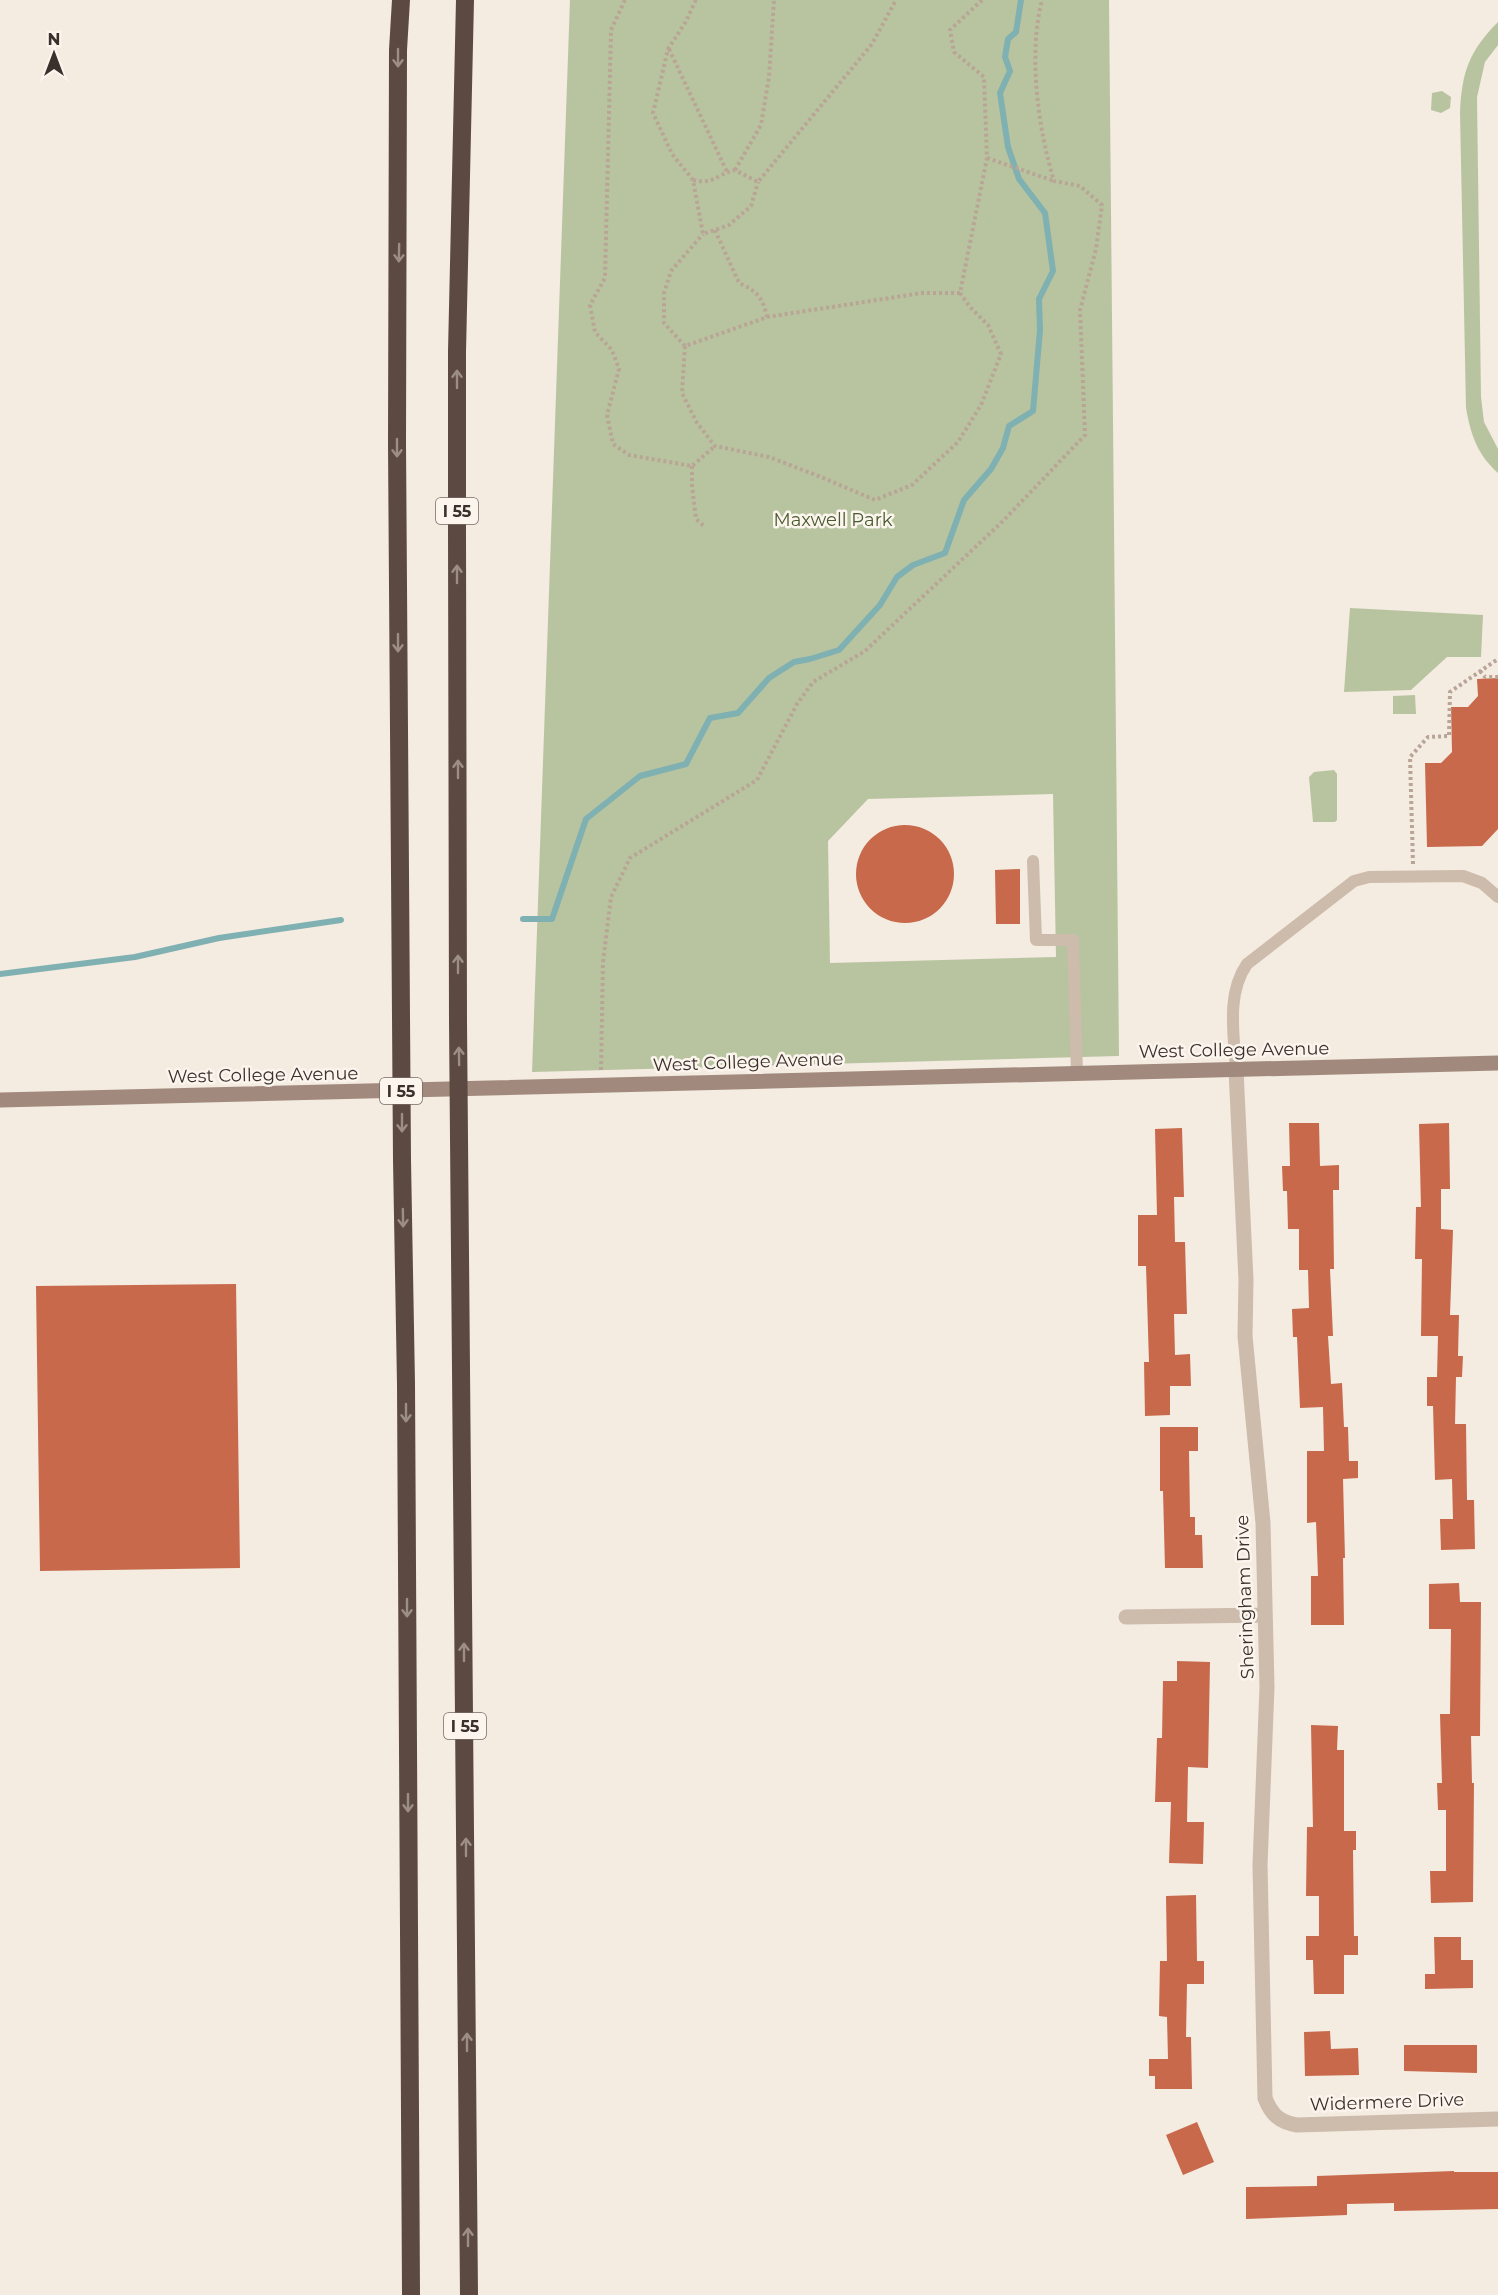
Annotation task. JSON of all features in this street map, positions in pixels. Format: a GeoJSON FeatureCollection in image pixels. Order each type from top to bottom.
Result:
{"type":"FeatureCollection","features":[{"type":"Feature","properties":{"kind":"highway","name":"I 55"},"geometry":{"type":"LineString","coordinates":[[401,0],[398,50],[397,443],[411,2295]]}},
{"type":"Feature","properties":{"kind":"highway","name":"I 55"},"geometry":{"type":"LineString","coordinates":[[465,0],[457,352],[458,1022],[469,2295]]}},
{"type":"Feature","properties":{"kind":"main road","name":"West College Avenue"},"geometry":{"type":"LineString","coordinates":[[0,1100],[1498,1063]]}},
{"type":"Feature","properties":{"kind":"street","name":"Sheringham Drive"},"geometry":{"type":"LineString","coordinates":[[1236,1070],[1245,1280],[1245,1336],[1263,1523],[1266,1614],[1267,1688],[1260,1865],[1265,2098],[1269,2109],[1278,2120]]}},
{"type":"Feature","properties":{"kind":"street"},"geometry":{"type":"LineString","coordinates":[[1126,1617],[1266,1614]]}},
{"type":"Feature","properties":{"kind":"street","name":"Widermere Drive"},"geometry":{"type":"LineString","coordinates":[[1278,2120],[1297,2125],[1498,2119]]}},
{"type":"Feature","properties":{"kind":"lane"},"geometry":{"type":"LineString","coordinates":[[1033,861],[1036,940],[1073,940],[1077,1073]]}},
{"type":"Feature","properties":{"kind":"lane"},"geometry":{"type":"LineString","coordinates":[[1236,1070],[1234,990],[1239,976],[1247,964],[1354,881],[1369,877],[1463,876],[1482,883],[1498,897]]}},
{"type":"Feature","properties":{"kind":"path"},"geometry":{"type":"LineString","coordinates":[[625,0],[611,30],[605,278],[590,305],[596,332],[612,350],[619,369],[607,415],[612,444],[629,455],[692,466]]}},
{"type":"Feature","properties":{"kind":"path"},"geometry":{"type":"LineString","coordinates":[[696,0],[686,23],[668,49],[653,113],[672,154],[693,180],[703,234]]}},
{"type":"Feature","properties":{"kind":"path"},"geometry":{"type":"LineString","coordinates":[[735,170],[761,125],[769,77],[774,0]]}},
{"type":"Feature","properties":{"kind":"path"},"geometry":{"type":"LineString","coordinates":[[896,0],[872,44],[758,182],[751,206],[729,225],[703,234],[671,271],[664,292],[664,322],[685,346],[682,393],[697,423],[714,446],[770,457],[875,500],[912,485],[958,442],[981,405],[1001,354],[988,326],[960,293],[987,158],[984,77],[954,52],[950,30],[982,0]]}},
{"type":"Feature","properties":{"kind":"path"},"geometry":{"type":"LineString","coordinates":[[1042,0],[1038,18],[1036,81],[1044,147],[1054,182]]}},
{"type":"Feature","properties":{"kind":"path"},"geometry":{"type":"LineString","coordinates":[[668,49],[727,172]]}},
{"type":"Feature","properties":{"kind":"path"},"geometry":{"type":"LineString","coordinates":[[601,1086],[603,962],[610,897],[630,858],[757,780],[797,704],[813,681],[865,651],[1003,521],[1085,435],[1080,310],[1096,249],[1102,205],[1080,186],[1054,182],[987,158]]}},
{"type":"Feature","properties":{"kind":"path"},"geometry":{"type":"LineString","coordinates":[[693,180],[704,182],[715,180],[735,170],[758,182]]}},
{"type":"Feature","properties":{"kind":"path"},"geometry":{"type":"LineString","coordinates":[[714,230],[739,283],[760,295],[767,317]]}},
{"type":"Feature","properties":{"kind":"path"},"geometry":{"type":"LineString","coordinates":[[685,346],[767,317],[922,293],[960,293]]}},
{"type":"Feature","properties":{"kind":"path"},"geometry":{"type":"LineString","coordinates":[[705,527],[696,519],[692,466],[714,446]]}},
{"type":"Feature","properties":{"kind":"path"},"geometry":{"type":"LineString","coordinates":[[1414,876],[1410,757],[1428,737],[1449,736],[1450,693],[1480,671],[1497,662]]}},
{"type":"Feature","properties":{"kind":"path"},"geometry":{"type":"LineString","coordinates":[[1480,671],[1485,677],[1498,677]]}},
{"type":"Feature","properties":{"kind":"green space","name":"Maxwell Park"},"geometry":{"type":"Polygon","coordinates":[[[570,0],[1109,0],[1119,1056],[532,1072],[570,0]],[[1053,794],[868,799],[828,841],[830,963],[1056,957],[1053,794]]]}},
{"type":"Feature","properties":{"kind":"green space"},"geometry":{"type":"Polygon","coordinates":[[[1498,22],[1498,45],[1485,62],[1477,97],[1481,397],[1484,422],[1498,449],[1498,473],[1485,459],[1476,443],[1466,408],[1460,112],[1465,74],[1469,63],[1480,43],[1498,22]]]}},
{"type":"Feature","properties":{"kind":"green space"},"geometry":{"type":"Polygon","coordinates":[[[1442,91],[1451,97],[1450,108],[1441,113],[1431,110],[1432,93],[1442,91]]]}},
{"type":"Feature","properties":{"kind":"green space"},"geometry":{"type":"Polygon","coordinates":[[[1350,608],[1483,615],[1481,657],[1447,657],[1411,690],[1344,692],[1350,608]]]}},
{"type":"Feature","properties":{"kind":"green space"},"geometry":{"type":"Polygon","coordinates":[[[1415,695],[1416,714],[1393,714],[1393,696],[1415,695]]]}},
{"type":"Feature","properties":{"kind":"green space"},"geometry":{"type":"Polygon","coordinates":[[[1334,770],[1337,774],[1337,820],[1335,822],[1313,822],[1309,777],[1314,772],[1334,770]]]}},
{"type":"Feature","properties":{"kind":"building"},"geometry":{"type":"Polygon","coordinates":[[[1498,678],[1498,829],[1482,846],[1427,847],[1425,763],[1441,763],[1452,752],[1451,707],[1468,707],[1478,696],[1477,679],[1498,678]]]}},
{"type":"Feature","properties":{"kind":"building"},"geometry":{"type":"Polygon","coordinates":[[[905,825],[924,828],[940,839],[951,855],[954,874],[951,893],[940,909],[924,920],[905,923],[886,920],[870,909],[859,893],[856,874],[859,855],[870,839],[886,828],[905,825]]]}},
{"type":"Feature","properties":{"kind":"building"},"geometry":{"type":"Polygon","coordinates":[[[1020,869],[1020,924],[996,924],[995,870],[1020,869]]]}},
{"type":"Feature","properties":{"kind":"building"},"geometry":{"type":"Polygon","coordinates":[[[1289,1123],[1319,1123],[1320,1166],[1339,1165],[1339,1190],[1333,1190],[1334,1269],[1330,1269],[1333,1336],[1328,1336],[1331,1384],[1342,1383],[1344,1427],[1348,1427],[1349,1461],[1358,1461],[1358,1478],[1343,1479],[1344,1625],[1311,1625],[1311,1576],[1318,1576],[1316,1522],[1307,1523],[1307,1451],[1324,1451],[1323,1407],[1300,1408],[1297,1337],[1293,1337],[1292,1309],[1309,1308],[1308,1270],[1299,1270],[1299,1229],[1288,1229],[1287,1191],[1283,1191],[1282,1166],[1290,1166],[1289,1123]]]}},
{"type":"Feature","properties":{"kind":"building"},"geometry":{"type":"Polygon","coordinates":[[[1449,1123],[1450,1189],[1441,1189],[1441,1229],[1453,1230],[1450,1315],[1459,1315],[1458,1356],[1463,1356],[1462,1377],[1456,1377],[1455,1424],[1466,1424],[1467,1500],[1474,1500],[1475,1549],[1441,1550],[1440,1519],[1453,1519],[1452,1479],[1435,1480],[1433,1406],[1427,1406],[1427,1377],[1437,1377],[1438,1336],[1421,1336],[1422,1259],[1415,1259],[1416,1207],[1421,1207],[1419,1124],[1449,1123]]]}},
{"type":"Feature","properties":{"kind":"building"},"geometry":{"type":"Polygon","coordinates":[[[1182,1128],[1184,1197],[1174,1197],[1175,1242],[1185,1242],[1187,1314],[1174,1314],[1175,1355],[1190,1354],[1191,1386],[1170,1386],[1170,1415],[1145,1416],[1144,1362],[1149,1362],[1146,1266],[1138,1266],[1138,1215],[1157,1215],[1155,1129],[1182,1128]]]}},
{"type":"Feature","properties":{"kind":"building"},"geometry":{"type":"Polygon","coordinates":[[[236,1284],[240,1568],[40,1571],[36,1286],[236,1284]]]}},
{"type":"Feature","properties":{"kind":"building"},"geometry":{"type":"Polygon","coordinates":[[[1160,1427],[1198,1427],[1198,1451],[1189,1451],[1190,1517],[1195,1517],[1195,1535],[1202,1535],[1203,1568],[1165,1568],[1163,1491],[1160,1491],[1160,1427]]]}},
{"type":"Feature","properties":{"kind":"building"},"geometry":{"type":"Polygon","coordinates":[[[1459,1583],[1460,1602],[1481,1602],[1480,1736],[1471,1736],[1472,1783],[1474,1783],[1473,1902],[1431,1903],[1430,1871],[1446,1871],[1446,1810],[1438,1810],[1437,1783],[1442,1783],[1440,1714],[1450,1714],[1451,1629],[1429,1629],[1429,1584],[1459,1583]]]}},
{"type":"Feature","properties":{"kind":"building"},"geometry":{"type":"Polygon","coordinates":[[[1177,1661],[1210,1662],[1208,1768],[1188,1767],[1187,1822],[1204,1822],[1203,1864],[1169,1863],[1171,1802],[1155,1802],[1157,1738],[1162,1738],[1163,1681],[1177,1681],[1177,1661]]]}},
{"type":"Feature","properties":{"kind":"building"},"geometry":{"type":"Polygon","coordinates":[[[1311,1725],[1338,1726],[1337,1750],[1344,1750],[1344,1831],[1356,1831],[1356,1850],[1353,1850],[1354,1936],[1358,1936],[1358,1955],[1344,1955],[1344,1994],[1314,1994],[1313,1960],[1306,1960],[1306,1936],[1319,1936],[1319,1896],[1306,1896],[1307,1827],[1313,1827],[1311,1725]]]}},
{"type":"Feature","properties":{"kind":"building"},"geometry":{"type":"Polygon","coordinates":[[[1196,1895],[1197,1961],[1204,1961],[1204,1984],[1187,1984],[1186,2037],[1191,2037],[1192,2089],[1155,2089],[1155,2076],[1149,2076],[1149,2059],[1168,2059],[1167,2017],[1159,2016],[1160,1961],[1167,1961],[1166,1896],[1196,1895]]]}},
{"type":"Feature","properties":{"kind":"building"},"geometry":{"type":"Polygon","coordinates":[[[1434,1937],[1461,1937],[1461,1960],[1473,1960],[1473,1988],[1425,1989],[1425,1974],[1435,1974],[1434,1937]]]}},
{"type":"Feature","properties":{"kind":"building"},"geometry":{"type":"Polygon","coordinates":[[[1330,2031],[1331,2049],[1358,2048],[1359,2075],[1305,2076],[1304,2032],[1330,2031]]]}},
{"type":"Feature","properties":{"kind":"building"},"geometry":{"type":"Polygon","coordinates":[[[1404,2045],[1477,2045],[1477,2073],[1404,2071],[1404,2045]]]}},
{"type":"Feature","properties":{"kind":"building"},"geometry":{"type":"Polygon","coordinates":[[[1197,2122],[1214,2162],[1183,2175],[1166,2135],[1197,2122]]]}},
{"type":"Feature","properties":{"kind":"building"},"geometry":{"type":"Polygon","coordinates":[[[1454,2171],[1498,2172],[1498,2209],[1394,2211],[1394,2203],[1347,2204],[1347,2215],[1246,2219],[1246,2187],[1317,2186],[1317,2176],[1454,2171]]]}},
{"type":"Feature","properties":{"kind":"waterway"},"geometry":{"type":"LineString","coordinates":[[523,919],[552,919],[586,819],[640,776],[686,764],[710,718],[738,713],[769,678],[794,662],[839,650],[880,605],[897,577],[913,565],[945,553],[964,500],[991,469],[1003,448],[1009,426],[1033,411],[1040,330],[1039,299],[1053,271],[1045,213],[1019,179],[1008,147],[1000,93],[1010,71],[1005,57],[1008,39],[1016,32],[1021,0]]}},
{"type":"Feature","properties":{"kind":"waterway"},"geometry":{"type":"LineString","coordinates":[[0,974],[135,957],[219,938],[341,920]]}}]}
